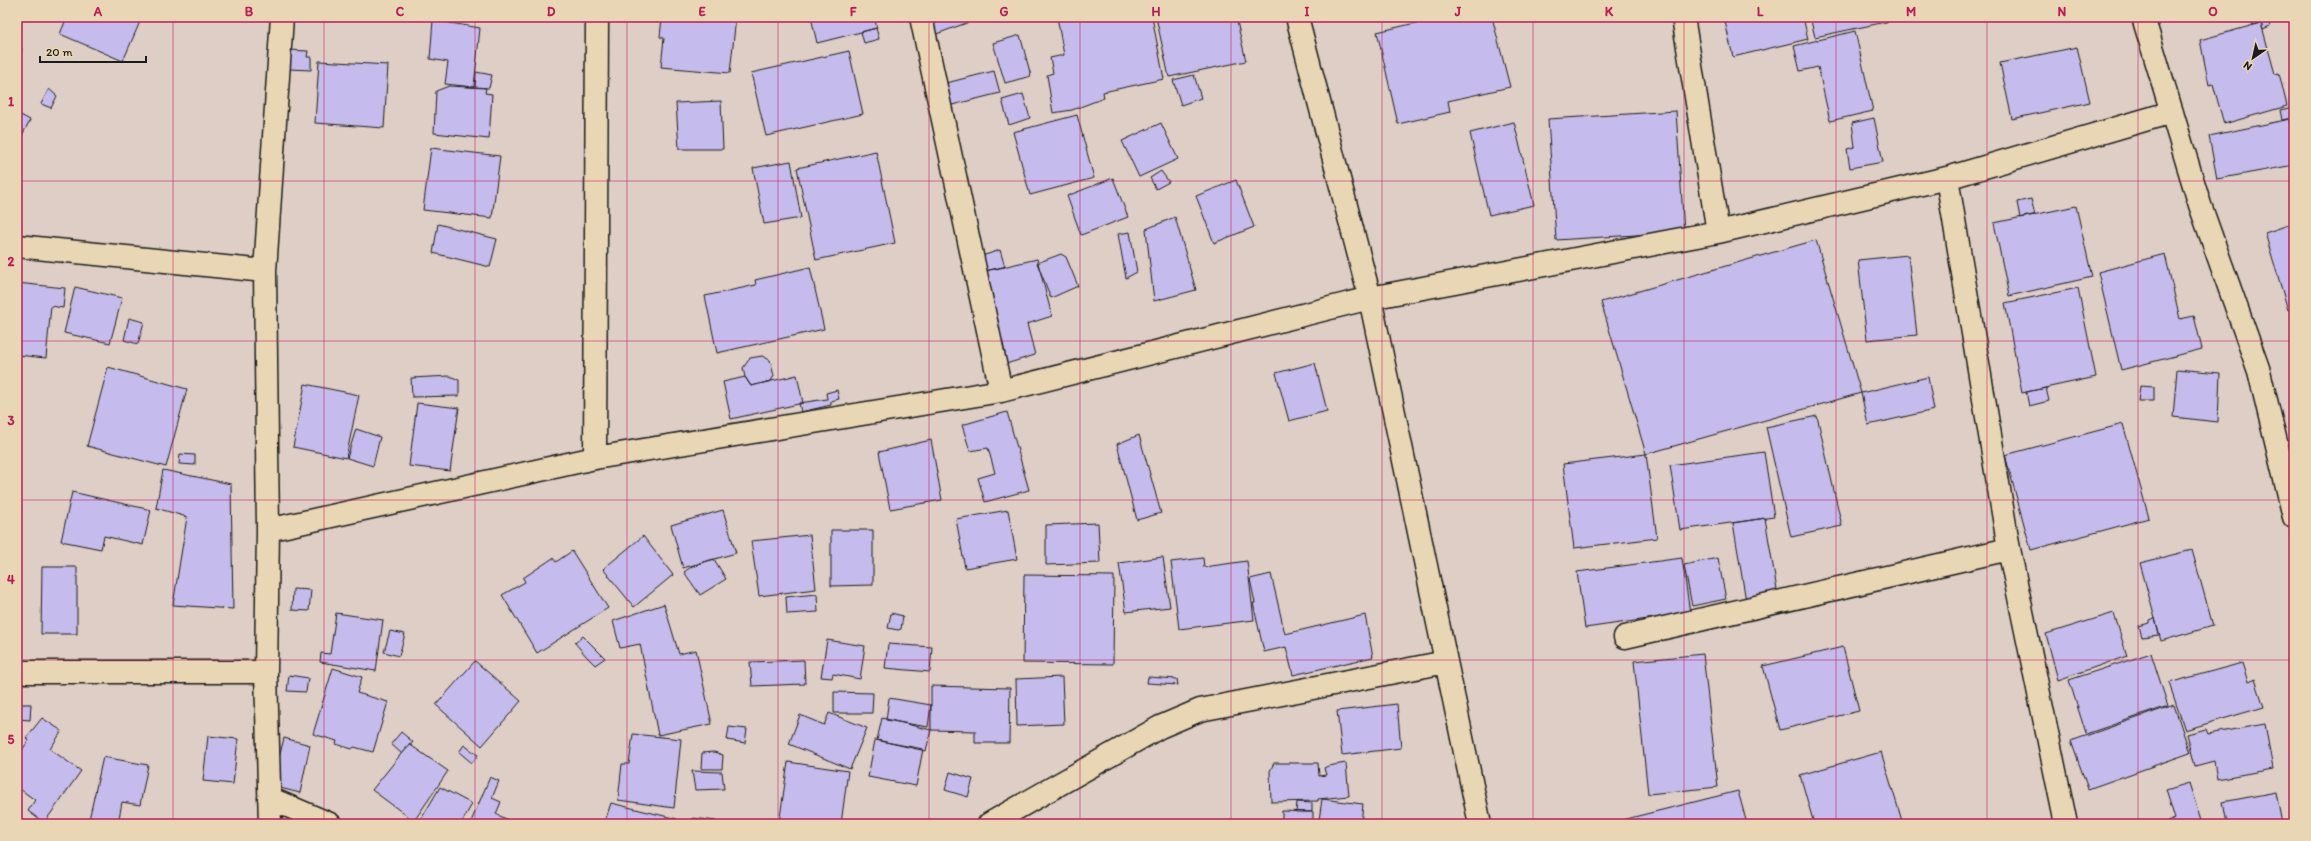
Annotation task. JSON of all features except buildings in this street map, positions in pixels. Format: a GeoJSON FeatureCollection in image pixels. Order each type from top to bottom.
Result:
{"type":"FeatureCollection","features":[{"type":"Feature","properties":{"kind":"street"},"geometry":{"type":"LineString","coordinates":[[270,824],[266,672],[268,530],[265,270],[282,17]]}},
{"type":"Feature","properties":{"kind":"street"},"geometry":{"type":"LineString","coordinates":[[595,458],[597,17]]}},
{"type":"Feature","properties":{"kind":"street"},"geometry":{"type":"LineString","coordinates":[[921,17],[1001,390]]}},
{"type":"Feature","properties":{"kind":"street"},"geometry":{"type":"LineString","coordinates":[[1297,17],[1370,298],[1480,824]]}},
{"type":"Feature","properties":{"kind":"street"},"geometry":{"type":"LineString","coordinates":[[1683,17],[1718,232]]}},
{"type":"Feature","properties":{"kind":"street"},"geometry":{"type":"LineString","coordinates":[[2142,17],[2200,205],[2259,371],[2294,517]]}},
{"type":"Feature","properties":{"kind":"street"},"geometry":{"type":"LineString","coordinates":[[268,530],[595,458],[1001,390],[1370,298],[1718,232],[1947,178],[2172,112]]}},
{"type":"Feature","properties":{"kind":"street"},"geometry":{"type":"LineString","coordinates":[[1947,178],[2010,549],[2060,823]]}},
{"type":"Feature","properties":{"kind":"street"},"geometry":{"type":"LineString","coordinates":[[17,246],[265,270]]}},
{"type":"Feature","properties":{"kind":"street"},"geometry":{"type":"LineString","coordinates":[[1625,637],[2010,549]]}},
{"type":"Feature","properties":{"kind":"street"},"geometry":{"type":"LineString","coordinates":[[989,824],[1160,727],[1200,710],[1446,662]]}},
{"type":"Feature","properties":{"kind":"street"},"geometry":{"type":"LineString","coordinates":[[17,672],[266,672]]}},
{"type":"Feature","properties":{"kind":"street"},"geometry":{"type":"LineString","coordinates":[[269,798],[330,824]]}}]}
